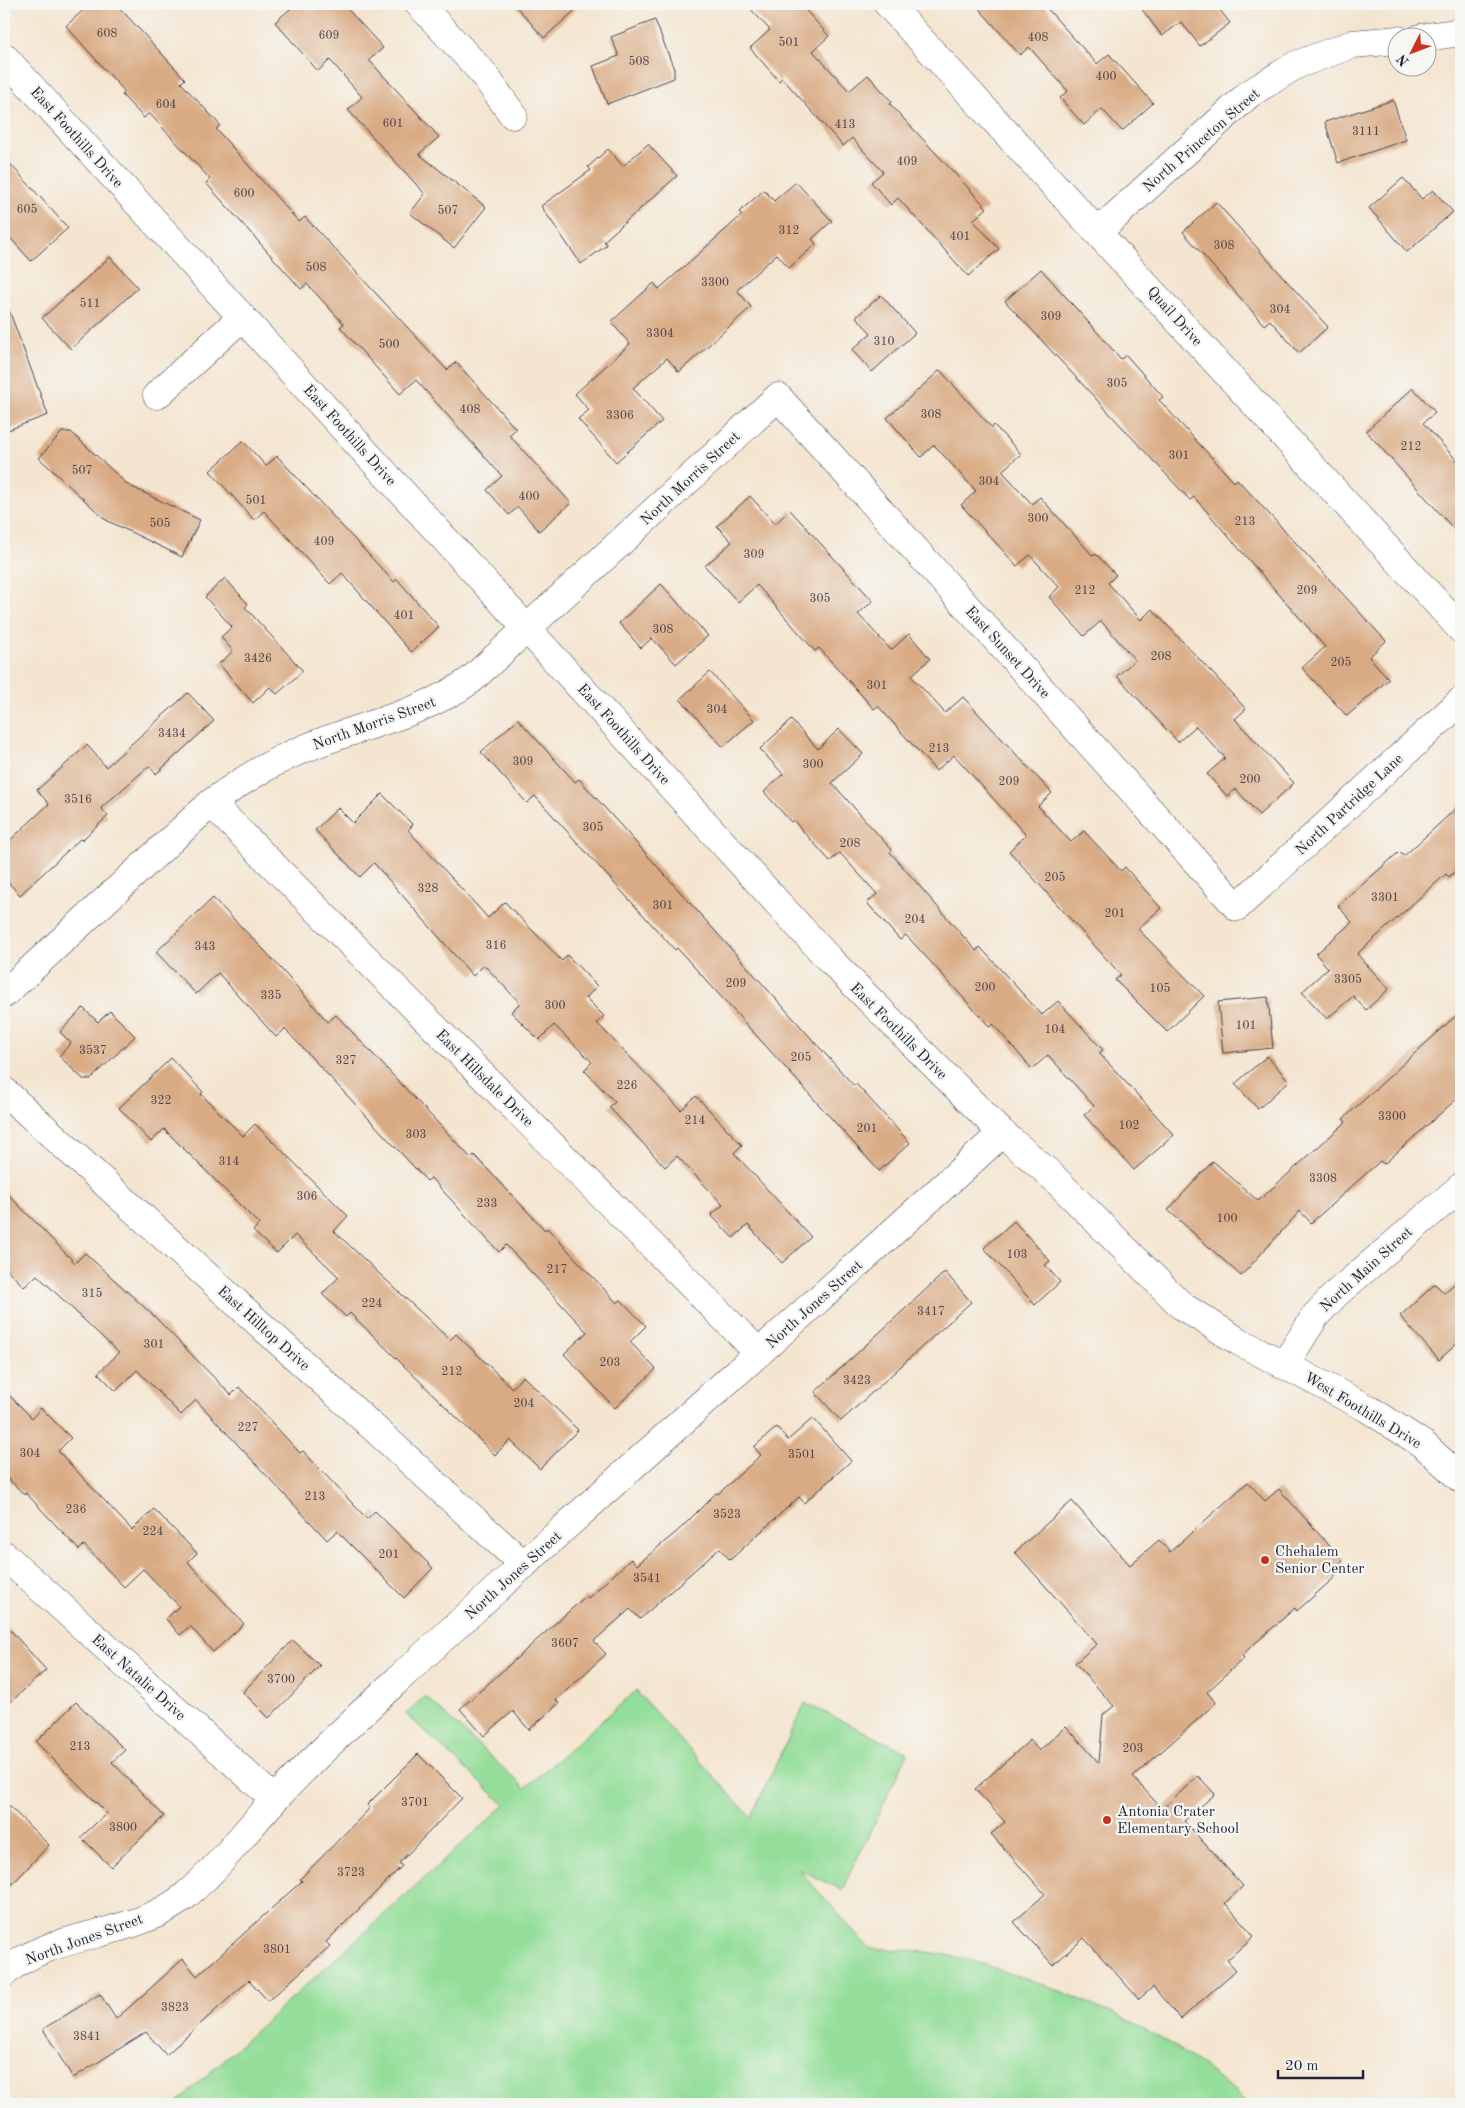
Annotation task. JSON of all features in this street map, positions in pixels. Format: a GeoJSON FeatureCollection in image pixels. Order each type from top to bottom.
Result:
{"type":"FeatureCollection","features":[{"type":"Feature","properties":{"kind":"street"},"geometry":{"type":"LineString","coordinates":[[419,4],[482,72],[513,115]]}},
{"type":"Feature","properties":{"kind":"street","name":"Quail Drive"},"geometry":{"type":"LineString","coordinates":[[888,4],[1461,629]]}},
{"type":"Feature","properties":{"kind":"street"},"geometry":{"type":"LineString","coordinates":[[1438,35],[1461,32]]}},
{"type":"Feature","properties":{"kind":"street","name":"North Princeton Street"},"geometry":{"type":"LineString","coordinates":[[1098,231],[1249,94],[1296,65],[1353,44],[1388,41]]}},
{"type":"Feature","properties":{"kind":"street","name":"East Foothills Drive"},"geometry":{"type":"LineString","coordinates":[[4,57],[829,959],[1002,1133],[1050,1174],[1182,1306],[1238,1341],[1285,1364]]}},
{"type":"Feature","properties":{"kind":"street"},"geometry":{"type":"LineString","coordinates":[[157,394],[242,317]]}},
{"type":"Feature","properties":{"kind":"street","name":"North Morris Street"},"geometry":{"type":"LineString","coordinates":[[4,994],[211,803],[249,775],[321,742],[413,711],[449,696],[471,680],[778,397]]}},
{"type":"Feature","properties":{"kind":"street","name":"East Sunset Drive"},"geometry":{"type":"LineString","coordinates":[[778,397],[1237,906]]}},
{"type":"Feature","properties":{"kind":"street","name":"North Partridge Lane"},"geometry":{"type":"LineString","coordinates":[[1237,906],[1461,701]]}},
{"type":"Feature","properties":{"kind":"street","name":"East Hillsdale Drive"},"geometry":{"type":"LineString","coordinates":[[211,803],[759,1353]]}},
{"type":"Feature","properties":{"kind":"street","name":"East Hilltop Drive"},"geometry":{"type":"LineString","coordinates":[[4,1091],[524,1565]]}},
{"type":"Feature","properties":{"kind":"street","name":"North Jones Street"},"geometry":{"type":"LineString","coordinates":[[4,1973],[12,1967],[47,1950],[131,1925],[181,1899],[219,1866],[274,1799],[390,1686],[1002,1133]]}},
{"type":"Feature","properties":{"kind":"street","name":"North Main Street"},"geometry":{"type":"LineString","coordinates":[[1285,1364],[1316,1315],[1338,1292],[1461,1187]]}},
{"type":"Feature","properties":{"kind":"street","name":"West Foothills Drive"},"geometry":{"type":"LineString","coordinates":[[1285,1364],[1367,1408],[1424,1445],[1461,1479]]}},
{"type":"Feature","properties":{"kind":"street","name":"East Natalie Drive"},"geometry":{"type":"LineString","coordinates":[[4,1555],[274,1799]]}},
{"type":"Feature","properties":{"kind":"green space"},"geometry":{"type":"Polygon","coordinates":[[[636,1691],[751,1817],[805,1703],[908,1753],[842,1890],[798,1869],[869,1948],[924,1952],[964,1959],[1079,1999],[1110,2012],[1169,2043],[1197,2061],[1247,2104],[175,2104],[505,1805],[406,1714],[425,1696],[525,1788],[636,1691]]]}},
{"type":"Feature","properties":{"kind":"building"},"geometry":{"type":"Polygon","coordinates":[[[90,4],[116,4],[185,79],[181,83],[220,125],[216,129],[299,222],[305,217],[447,370],[456,362],[516,429],[509,435],[571,503],[539,531],[518,507],[509,515],[487,490],[502,476],[416,380],[400,394],[340,327],[344,324],[307,284],[301,289],[206,183],[210,179],[149,113],[144,118],[122,95],[125,92],[66,26],[90,4]]]}},
{"type":"Feature","properties":{"kind":"building"},"geometry":{"type":"Polygon","coordinates":[[[296,4],[343,4],[383,48],[369,60],[439,137],[419,154],[486,207],[454,248],[410,213],[425,194],[348,110],[362,97],[330,60],[318,71],[275,22],[296,4]]]}},
{"type":"Feature","properties":{"kind":"building"},"geometry":{"type":"Polygon","coordinates":[[[514,4],[582,4],[544,38],[514,4]]]}},
{"type":"Feature","properties":{"kind":"building"},"geometry":{"type":"Polygon","coordinates":[[[746,4],[800,4],[829,36],[813,51],[849,91],[868,75],[892,102],[890,104],[987,208],[973,220],[999,249],[968,276],[898,198],[891,205],[871,182],[883,172],[852,138],[843,146],[782,78],[779,81],[750,48],[770,30],[746,4]]]}},
{"type":"Feature","properties":{"kind":"building"},"geometry":{"type":"Polygon","coordinates":[[[975,4],[1043,4],[1097,64],[1109,54],[1153,103],[1122,131],[1102,109],[1084,125],[1060,98],[1068,91],[1029,47],[1020,55],[975,4]]]}},
{"type":"Feature","properties":{"kind":"building"},"geometry":{"type":"Polygon","coordinates":[[[1138,4],[1215,4],[1230,23],[1200,46],[1181,22],[1162,36],[1138,4]]]}},
{"type":"Feature","properties":{"kind":"building"},"geometry":{"type":"Polygon","coordinates":[[[655,20],[674,69],[674,78],[607,104],[593,66],[619,56],[611,37],[655,20]]]}},
{"type":"Feature","properties":{"kind":"building"},"geometry":{"type":"Polygon","coordinates":[[[1393,100],[1406,140],[1338,163],[1325,122],[1393,100]]]}},
{"type":"Feature","properties":{"kind":"building"},"geometry":{"type":"Polygon","coordinates":[[[648,144],[677,176],[604,241],[607,245],[581,264],[541,206],[591,170],[588,167],[608,149],[623,166],[648,144]]]}},
{"type":"Feature","properties":{"kind":"building"},"geometry":{"type":"Polygon","coordinates":[[[4,157],[68,228],[31,261],[4,231],[4,157]]]}},
{"type":"Feature","properties":{"kind":"building"},"geometry":{"type":"Polygon","coordinates":[[[1403,178],[1422,199],[1433,190],[1453,212],[1407,252],[1369,208],[1403,178]]]}},
{"type":"Feature","properties":{"kind":"building"},"geometry":{"type":"Polygon","coordinates":[[[796,182],[832,221],[812,239],[816,244],[789,268],[777,254],[737,290],[751,307],[679,372],[667,358],[633,388],[662,421],[616,462],[578,419],[589,410],[575,394],[630,344],[611,322],[654,283],[659,289],[742,215],[739,212],[764,190],[774,201],[796,182]]]}},
{"type":"Feature","properties":{"kind":"building"},"geometry":{"type":"Polygon","coordinates":[[[1216,202],[1328,327],[1299,353],[1270,320],[1264,325],[1183,232],[1216,202]]]}},
{"type":"Feature","properties":{"kind":"building"},"geometry":{"type":"Polygon","coordinates":[[[110,257],[138,288],[71,349],[42,318],[110,257]]]}},
{"type":"Feature","properties":{"kind":"building"},"geometry":{"type":"Polygon","coordinates":[[[1041,269],[1121,359],[1126,355],[1163,397],[1159,400],[1234,482],[1237,479],[1386,641],[1369,657],[1389,679],[1347,716],[1302,668],[1325,647],[1194,497],[1190,500],[1005,301],[1041,269]]]}},
{"type":"Feature","properties":{"kind":"building"},"geometry":{"type":"Polygon","coordinates":[[[881,295],[915,333],[872,372],[852,350],[871,333],[856,317],[881,295]]]}},
{"type":"Feature","properties":{"kind":"building"},"geometry":{"type":"Polygon","coordinates":[[[6,302],[48,415],[8,430],[4,418],[4,303],[6,302]]]}},
{"type":"Feature","properties":{"kind":"building"},"geometry":{"type":"Polygon","coordinates":[[[940,370],[992,428],[994,425],[1021,454],[1002,471],[1032,504],[1040,497],[1093,556],[1096,554],[1116,575],[1108,583],[1141,620],[1152,609],[1246,709],[1235,719],[1294,783],[1259,815],[1236,789],[1227,796],[1207,774],[1225,758],[1196,726],[1178,742],[1117,676],[1135,660],[1101,621],[1084,636],[1049,597],[1059,587],[1030,555],[1017,566],[961,505],[976,491],[934,445],[921,457],[887,418],[940,370]]]}},
{"type":"Feature","properties":{"kind":"building"},"geometry":{"type":"Polygon","coordinates":[[[1413,388],[1435,412],[1423,423],[1461,465],[1461,537],[1366,431],[1413,388]]]}},
{"type":"Feature","properties":{"kind":"building"},"geometry":{"type":"Polygon","coordinates":[[[62,432],[71,432],[128,485],[200,520],[182,557],[106,520],[39,458],[62,432]]]}},
{"type":"Feature","properties":{"kind":"building"},"geometry":{"type":"Polygon","coordinates":[[[243,441],[266,466],[277,456],[394,582],[397,579],[439,627],[411,652],[342,573],[330,584],[264,511],[254,520],[210,471],[243,441]]]}},
{"type":"Feature","properties":{"kind":"building"},"geometry":{"type":"Polygon","coordinates":[[[750,496],[775,524],[790,510],[873,601],[858,614],[891,650],[909,634],[930,659],[911,676],[945,713],[963,697],[1052,793],[1038,806],[1071,842],[1084,831],[1121,871],[1125,867],[1161,908],[1138,929],[1204,996],[1167,1032],[1115,980],[1121,975],[1009,851],[1026,835],[954,755],[936,771],[878,706],[874,709],[819,648],[815,651],[757,585],[738,602],[705,566],[732,542],[717,526],[750,496]]]}},
{"type":"Feature","properties":{"kind":"building"},"geometry":{"type":"Polygon","coordinates":[[[225,578],[248,604],[245,607],[303,671],[277,694],[270,687],[253,703],[219,664],[233,651],[221,637],[232,627],[205,597],[225,578]]]}},
{"type":"Feature","properties":{"kind":"building"},"geometry":{"type":"Polygon","coordinates":[[[661,584],[708,636],[676,664],[652,638],[641,648],[619,623],[661,584]]]}},
{"type":"Feature","properties":{"kind":"building"},"geometry":{"type":"Polygon","coordinates":[[[710,672],[754,720],[723,747],[680,699],[710,672]]]}},
{"type":"Feature","properties":{"kind":"building"},"geometry":{"type":"Polygon","coordinates":[[[188,693],[214,721],[156,774],[149,766],[101,808],[108,816],[82,840],[80,839],[20,895],[4,878],[4,846],[49,804],[37,790],[87,745],[106,767],[188,693]]]}},
{"type":"Feature","properties":{"kind":"building"},"geometry":{"type":"Polygon","coordinates":[[[518,719],[575,782],[579,779],[854,1086],[856,1084],[910,1143],[879,1171],[677,948],[675,950],[535,796],[527,803],[481,752],[518,719]]]}},
{"type":"Feature","properties":{"kind":"building"},"geometry":{"type":"Polygon","coordinates":[[[791,720],[818,749],[839,729],[863,754],[832,783],[892,850],[890,852],[976,951],[980,947],[1042,1015],[1058,1001],[1103,1050],[1099,1053],[1174,1135],[1134,1170],[1084,1115],[1094,1106],[1048,1055],[1032,1069],[993,1024],[990,1027],[906,935],[900,940],[867,903],[877,894],[840,853],[830,861],[793,820],[791,822],[764,792],[783,774],[760,749],[791,720]]]}},
{"type":"Feature","properties":{"kind":"building"},"geometry":{"type":"Polygon","coordinates":[[[382,794],[413,825],[408,830],[488,918],[505,902],[562,961],[567,955],[597,986],[586,998],[604,1016],[597,1023],[681,1110],[696,1096],[742,1145],[734,1153],[811,1237],[782,1263],[748,1225],[733,1238],[711,1215],[723,1205],[677,1156],[665,1167],[609,1107],[615,1102],[584,1070],[592,1062],[554,1025],[539,1040],[511,1012],[520,1003],[484,965],[473,976],[374,863],[360,877],[315,830],[338,808],[353,823],[382,794]]]}},
{"type":"Feature","properties":{"kind":"building"},"geometry":{"type":"Polygon","coordinates":[[[1461,804],[1461,865],[1449,877],[1446,874],[1357,954],[1389,989],[1366,1010],[1353,996],[1327,1019],[1302,992],[1328,968],[1316,954],[1352,922],[1338,906],[1399,852],[1404,856],[1461,804]]]}},
{"type":"Feature","properties":{"kind":"building"},"geometry":{"type":"Polygon","coordinates":[[[213,898],[266,952],[328,1022],[336,1015],[471,1158],[474,1155],[545,1230],[547,1228],[617,1303],[621,1300],[646,1326],[630,1342],[656,1369],[615,1408],[564,1354],[587,1332],[506,1245],[499,1252],[431,1178],[427,1181],[285,1029],[276,1037],[218,973],[196,994],[156,952],[213,898]]]}},
{"type":"Feature","properties":{"kind":"building"},"geometry":{"type":"Polygon","coordinates":[[[1268,997],[1273,1048],[1223,1053],[1218,1002],[1268,997]]]}},
{"type":"Feature","properties":{"kind":"building"},"geometry":{"type":"Polygon","coordinates":[[[83,1008],[98,1022],[110,1011],[135,1036],[91,1079],[83,1079],[59,1056],[71,1043],[60,1032],[83,1008]]]}},
{"type":"Feature","properties":{"kind":"building"},"geometry":{"type":"Polygon","coordinates":[[[1461,1011],[1461,1095],[1384,1164],[1380,1161],[1311,1223],[1300,1211],[1241,1276],[1168,1210],[1213,1161],[1258,1201],[1346,1122],[1343,1119],[1461,1011]]]}},
{"type":"Feature","properties":{"kind":"building"},"geometry":{"type":"Polygon","coordinates":[[[1267,1056],[1289,1081],[1258,1109],[1235,1084],[1267,1056]]]}},
{"type":"Feature","properties":{"kind":"building"},"geometry":{"type":"Polygon","coordinates":[[[171,1058],[203,1092],[201,1094],[243,1136],[255,1124],[348,1216],[334,1231],[450,1340],[456,1334],[512,1388],[523,1376],[578,1430],[540,1469],[510,1440],[495,1455],[350,1313],[346,1317],[322,1294],[339,1277],[295,1235],[277,1253],[253,1231],[259,1224],[164,1129],[151,1142],[119,1108],[171,1058]]]}},
{"type":"Feature","properties":{"kind":"building"},"geometry":{"type":"Polygon","coordinates":[[[4,1190],[75,1263],[85,1253],[155,1317],[231,1395],[239,1387],[300,1453],[303,1451],[367,1519],[375,1511],[433,1568],[404,1598],[337,1531],[327,1540],[196,1400],[181,1415],[137,1370],[116,1391],[98,1373],[119,1353],[37,1275],[24,1287],[4,1266],[4,1190]]]}},
{"type":"Feature","properties":{"kind":"building"},"geometry":{"type":"Polygon","coordinates":[[[1014,1221],[1050,1261],[1045,1265],[1060,1282],[1035,1305],[984,1248],[1014,1221]]]}},
{"type":"Feature","properties":{"kind":"building"},"geometry":{"type":"Polygon","coordinates":[[[945,1272],[971,1302],[841,1421],[815,1392],[945,1272]]]}},
{"type":"Feature","properties":{"kind":"building"},"geometry":{"type":"Polygon","coordinates":[[[1461,1278],[1461,1340],[1439,1360],[1400,1316],[1435,1284],[1444,1293],[1461,1278]]]}},
{"type":"Feature","properties":{"kind":"building"},"geometry":{"type":"Polygon","coordinates":[[[4,1390],[32,1418],[41,1408],[71,1438],[58,1451],[132,1530],[154,1509],[197,1553],[188,1562],[244,1624],[213,1652],[190,1626],[180,1635],[166,1619],[179,1606],[143,1569],[124,1587],[84,1545],[79,1550],[26,1493],[25,1495],[4,1475],[4,1390]]]}},
{"type":"Feature","properties":{"kind":"building"},"geometry":{"type":"Polygon","coordinates":[[[813,1418],[851,1461],[804,1503],[799,1497],[730,1560],[719,1548],[640,1619],[630,1609],[594,1641],[606,1654],[556,1700],[559,1703],[529,1730],[513,1711],[484,1736],[460,1709],[586,1596],[588,1598],[631,1559],[637,1565],[680,1529],[716,1493],[718,1494],[761,1455],[754,1447],[777,1427],[788,1440],[813,1418]]]}},
{"type":"Feature","properties":{"kind":"building"},"geometry":{"type":"Polygon","coordinates":[[[1248,1482],[1265,1501],[1279,1489],[1343,1561],[1332,1571],[1336,1576],[1297,1611],[1295,1608],[1242,1655],[1244,1658],[1207,1692],[1216,1703],[1133,1777],[1162,1809],[1198,1776],[1215,1794],[1184,1821],[1243,1886],[1225,1903],[1254,1936],[1227,1960],[1236,1970],[1181,2019],[1153,1987],[1139,1999],[1084,1938],[1053,1965],[1014,1922],[1045,1894],[991,1834],[1005,1822],[975,1789],[1030,1740],[1039,1751],[1066,1726],[1099,1763],[1103,1715],[1114,1706],[1075,1663],[1097,1644],[1015,1552],[1072,1501],[1130,1565],[1159,1540],[1170,1552],[1248,1482]]]}},
{"type":"Feature","properties":{"kind":"building"},"geometry":{"type":"Polygon","coordinates":[[[4,1623],[46,1670],[4,1708],[4,1623]]]}},
{"type":"Feature","properties":{"kind":"building"},"geometry":{"type":"Polygon","coordinates":[[[293,1640],[320,1666],[269,1718],[243,1692],[293,1640]]]}},
{"type":"Feature","properties":{"kind":"building"},"geometry":{"type":"Polygon","coordinates":[[[76,1702],[125,1750],[112,1762],[164,1816],[111,1867],[81,1837],[107,1813],[36,1742],[76,1702]]]}},
{"type":"Feature","properties":{"kind":"building"},"geometry":{"type":"Polygon","coordinates":[[[418,1754],[462,1798],[399,1863],[402,1866],[326,1942],[330,1946],[268,2001],[249,1980],[166,2055],[146,2032],[73,2078],[43,2029],[100,1994],[116,2019],[183,1959],[197,1976],[302,1881],[300,1879],[370,1808],[367,1805],[418,1754]]]}},
{"type":"Feature","properties":{"kind":"building"},"geometry":{"type":"Polygon","coordinates":[[[4,1801],[49,1845],[4,1893],[4,1801]]]}},
{"type":"Feature","properties":{"kind":"place","name":"Chehalem Senior Center"},"geometry":{"type":"Point","coordinates":[1265,1560]}},
{"type":"Feature","properties":{"kind":"place","name":"Antonia Crater Elementary School"},"geometry":{"type":"Point","coordinates":[1107,1820]}}]}
